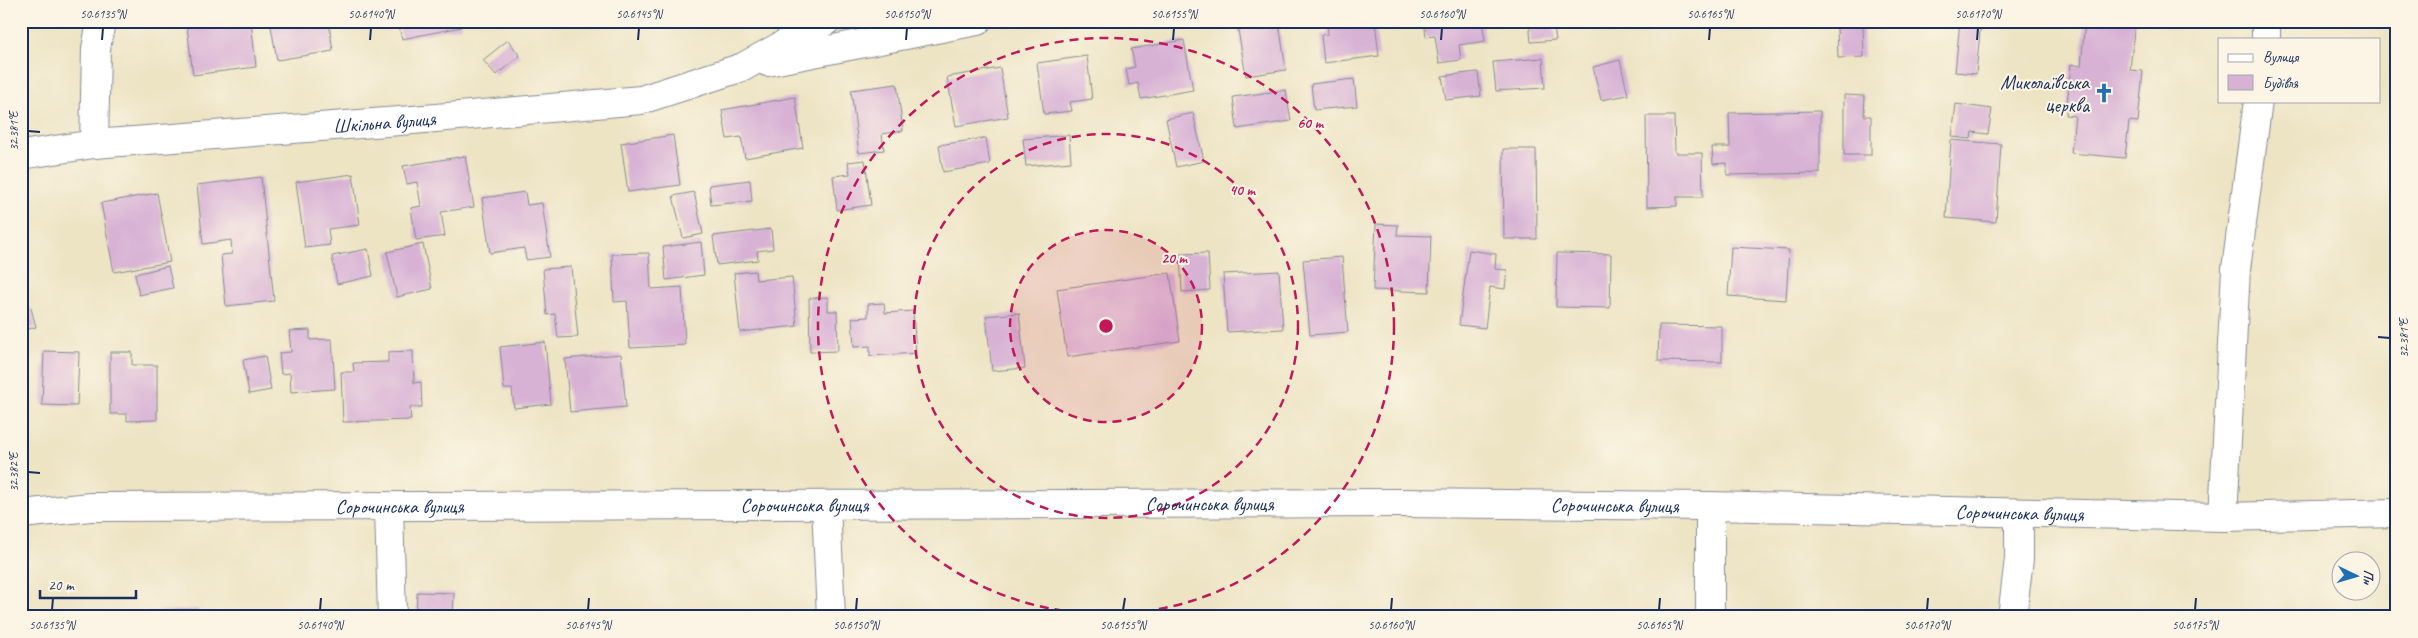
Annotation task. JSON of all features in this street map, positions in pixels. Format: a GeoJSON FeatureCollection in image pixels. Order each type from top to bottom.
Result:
{"type":"FeatureCollection","features":[{"type":"Feature","properties":{"kind":"main road"},"geometry":{"type":"LineString","coordinates":[[94,144],[96,49],[101,21]]}},
{"type":"Feature","properties":{"kind":"main road","name":"Шкільна вулиця"},"geometry":{"type":"LineString","coordinates":[[742,67],[826,21]]}},
{"type":"Feature","properties":{"kind":"main road","name":"Шкільна вулиця"},"geometry":{"type":"LineString","coordinates":[[21,155],[94,144],[413,120],[641,100],[742,67],[977,21]]}},
{"type":"Feature","properties":{"kind":"main road"},"geometry":{"type":"LineString","coordinates":[[2266,21],[2266,38]]}},
{"type":"Feature","properties":{"kind":"main road"},"geometry":{"type":"LineString","coordinates":[[2223,517],[2236,269],[2258,102]]}},
{"type":"Feature","properties":{"kind":"main road","name":"Сорочинська вулиця"},"geometry":{"type":"LineString","coordinates":[[21,514],[91,507],[1400,503],[1710,506],[2223,517],[2397,513]]}},
{"type":"Feature","properties":{"kind":"main road"},"geometry":{"type":"LineString","coordinates":[[826,505],[830,617]]}},
{"type":"Feature","properties":{"kind":"main road"},"geometry":{"type":"LineString","coordinates":[[1710,506],[1710,617]]}},
{"type":"Feature","properties":{"kind":"main road"},"geometry":{"type":"LineString","coordinates":[[389,507],[392,617]]}},
{"type":"Feature","properties":{"kind":"main road"},"geometry":{"type":"LineString","coordinates":[[2012,617],[2019,560],[2019,514]]}},
{"type":"Feature","properties":{"kind":"building"},"geometry":{"type":"Polygon","coordinates":[[[227,21],[251,21],[256,67],[193,75],[187,26],[227,21]]]}},
{"type":"Feature","properties":{"kind":"building"},"geometry":{"type":"Polygon","coordinates":[[[270,21],[334,21],[329,23],[333,51],[277,60],[270,21]]]}},
{"type":"Feature","properties":{"kind":"building"},"geometry":{"type":"Polygon","coordinates":[[[398,21],[460,21],[461,27],[402,39],[398,21]]]}},
{"type":"Feature","properties":{"kind":"building"},"geometry":{"type":"Polygon","coordinates":[[[1327,21],[1375,21],[1379,56],[1324,63],[1321,35],[1328,34],[1327,21]]]}},
{"type":"Feature","properties":{"kind":"building"},"geometry":{"type":"Polygon","coordinates":[[[1424,21],[1482,21],[1485,41],[1459,45],[1461,60],[1439,63],[1435,36],[1426,37],[1424,21]]]}},
{"type":"Feature","properties":{"kind":"building"},"geometry":{"type":"Polygon","coordinates":[[[1529,21],[1581,21],[1582,24],[1554,27],[1556,40],[1531,42],[1529,21]]]}},
{"type":"Feature","properties":{"kind":"building"},"geometry":{"type":"Polygon","coordinates":[[[1960,21],[1981,21],[1976,74],[1955,72],[1960,21]]]}},
{"type":"Feature","properties":{"kind":"building","name":"Миколаївська церква"},"geometry":{"type":"Polygon","coordinates":[[[2085,21],[2135,21],[2130,70],[2143,71],[2138,122],[2129,121],[2125,158],[2071,153],[2075,116],[2066,115],[2071,64],[2081,66],[2085,21]]]}},
{"type":"Feature","properties":{"kind":"building"},"geometry":{"type":"Polygon","coordinates":[[[1279,23],[1286,70],[1246,76],[1238,30],[1279,23]]]}},
{"type":"Feature","properties":{"kind":"building"},"geometry":{"type":"Polygon","coordinates":[[[1863,24],[1864,57],[1838,58],[1837,25],[1863,24]]]}},
{"type":"Feature","properties":{"kind":"building"},"geometry":{"type":"Polygon","coordinates":[[[508,40],[520,56],[496,75],[483,60],[508,40]]]}},
{"type":"Feature","properties":{"kind":"building"},"geometry":{"type":"Polygon","coordinates":[[[1184,40],[1193,90],[1141,99],[1138,83],[1129,85],[1126,69],[1135,67],[1131,49],[1184,40]]]}},
{"type":"Feature","properties":{"kind":"building"},"geometry":{"type":"Polygon","coordinates":[[[1087,56],[1092,99],[1070,102],[1072,111],[1044,114],[1037,63],[1087,56]]]}},
{"type":"Feature","properties":{"kind":"building"},"geometry":{"type":"Polygon","coordinates":[[[1543,58],[1545,88],[1496,91],[1493,62],[1543,58]]]}},
{"type":"Feature","properties":{"kind":"building"},"geometry":{"type":"Polygon","coordinates":[[[1620,60],[1628,95],[1601,100],[1593,67],[1620,60]]]}},
{"type":"Feature","properties":{"kind":"building"},"geometry":{"type":"Polygon","coordinates":[[[1000,68],[1008,117],[956,126],[947,77],[1000,68]]]}},
{"type":"Feature","properties":{"kind":"building"},"geometry":{"type":"Polygon","coordinates":[[[1478,72],[1481,96],[1446,100],[1442,76],[1478,72]]]}},
{"type":"Feature","properties":{"kind":"building"},"geometry":{"type":"Polygon","coordinates":[[[1354,79],[1357,106],[1314,110],[1311,84],[1354,79]]]}},
{"type":"Feature","properties":{"kind":"building"},"geometry":{"type":"Polygon","coordinates":[[[897,84],[903,131],[882,134],[884,150],[859,153],[851,90],[897,84]]]}},
{"type":"Feature","properties":{"kind":"building"},"geometry":{"type":"Polygon","coordinates":[[[1286,90],[1291,121],[1237,129],[1233,97],[1286,90]]]}},
{"type":"Feature","properties":{"kind":"building"},"geometry":{"type":"Polygon","coordinates":[[[1844,95],[1865,96],[1864,116],[1871,116],[1871,155],[1844,155],[1844,95]]]}},
{"type":"Feature","properties":{"kind":"building"},"geometry":{"type":"Polygon","coordinates":[[[795,97],[803,148],[745,158],[741,137],[727,139],[722,110],[795,97]]]}},
{"type":"Feature","properties":{"kind":"building"},"geometry":{"type":"Polygon","coordinates":[[[1956,104],[1992,109],[1988,134],[1972,132],[1971,139],[1952,137],[1956,104]]]}},
{"type":"Feature","properties":{"kind":"building"},"geometry":{"type":"Polygon","coordinates":[[[1820,111],[1820,173],[1727,175],[1727,163],[1713,164],[1712,147],[1730,147],[1729,113],[1820,111]]]}},
{"type":"Feature","properties":{"kind":"building"},"geometry":{"type":"Polygon","coordinates":[[[1193,113],[1204,161],[1176,167],[1166,119],[1193,113]]]}},
{"type":"Feature","properties":{"kind":"building"},"geometry":{"type":"Polygon","coordinates":[[[1646,116],[1674,116],[1675,153],[1702,153],[1703,197],[1677,197],[1677,206],[1647,207],[1646,116]]]}},
{"type":"Feature","properties":{"kind":"building"},"geometry":{"type":"Polygon","coordinates":[[[673,135],[680,185],[628,192],[621,143],[673,135]]]}},
{"type":"Feature","properties":{"kind":"building"},"geometry":{"type":"Polygon","coordinates":[[[1069,135],[1071,162],[1026,166],[1023,139],[1069,135]]]}},
{"type":"Feature","properties":{"kind":"building"},"geometry":{"type":"Polygon","coordinates":[[[986,138],[990,164],[943,172],[939,145],[986,138]]]}},
{"type":"Feature","properties":{"kind":"building"},"geometry":{"type":"Polygon","coordinates":[[[1951,140],[2001,144],[1996,222],[1946,218],[1951,140]]]}},
{"type":"Feature","properties":{"kind":"building"},"geometry":{"type":"Polygon","coordinates":[[[1503,149],[1536,149],[1537,239],[1504,239],[1503,149]]]}},
{"type":"Feature","properties":{"kind":"building"},"geometry":{"type":"Polygon","coordinates":[[[465,156],[474,207],[441,212],[445,236],[416,240],[411,208],[421,206],[417,182],[407,184],[403,166],[465,156]]]}},
{"type":"Feature","properties":{"kind":"building"},"geometry":{"type":"Polygon","coordinates":[[[865,160],[871,205],[837,210],[833,176],[850,174],[848,162],[865,160]]]}},
{"type":"Feature","properties":{"kind":"building"},"geometry":{"type":"Polygon","coordinates":[[[353,174],[360,225],[328,229],[330,245],[305,248],[296,182],[353,174]]]}},
{"type":"Feature","properties":{"kind":"building"},"geometry":{"type":"Polygon","coordinates":[[[261,177],[274,301],[226,306],[221,255],[232,254],[231,240],[203,244],[197,185],[261,177]]]}},
{"type":"Feature","properties":{"kind":"building"},"geometry":{"type":"Polygon","coordinates":[[[750,180],[752,201],[711,205],[709,185],[750,180]]]}},
{"type":"Feature","properties":{"kind":"building"},"geometry":{"type":"Polygon","coordinates":[[[525,192],[527,205],[542,203],[550,257],[526,260],[524,248],[490,253],[482,198],[525,192]]]}},
{"type":"Feature","properties":{"kind":"building"},"geometry":{"type":"Polygon","coordinates":[[[694,192],[703,234],[683,238],[673,196],[694,192]]]}},
{"type":"Feature","properties":{"kind":"building"},"geometry":{"type":"Polygon","coordinates":[[[157,193],[170,262],[114,272],[101,203],[157,193]]]}},
{"type":"Feature","properties":{"kind":"building"},"geometry":{"type":"Polygon","coordinates":[[[1376,224],[1398,225],[1397,235],[1431,236],[1429,292],[1373,290],[1376,224]]]}},
{"type":"Feature","properties":{"kind":"building"},"geometry":{"type":"Polygon","coordinates":[[[771,229],[773,249],[757,251],[758,260],[717,265],[713,236],[771,229]]]}},
{"type":"Feature","properties":{"kind":"building"},"geometry":{"type":"Polygon","coordinates":[[[701,242],[704,275],[666,280],[663,247],[701,242]]]}},
{"type":"Feature","properties":{"kind":"building"},"geometry":{"type":"Polygon","coordinates":[[[423,244],[432,289],[397,297],[387,252],[423,244]]]}},
{"type":"Feature","properties":{"kind":"building"},"geometry":{"type":"Polygon","coordinates":[[[1731,247],[1789,250],[1786,300],[1728,296],[1731,247]]]}},
{"type":"Feature","properties":{"kind":"building"},"geometry":{"type":"Polygon","coordinates":[[[368,249],[373,276],[337,284],[332,256],[368,249]]]}},
{"type":"Feature","properties":{"kind":"building"},"geometry":{"type":"Polygon","coordinates":[[[1469,250],[1496,254],[1495,269],[1507,270],[1505,289],[1490,287],[1485,328],[1459,325],[1469,250]]]}},
{"type":"Feature","properties":{"kind":"building"},"geometry":{"type":"Polygon","coordinates":[[[649,253],[651,289],[682,287],[685,345],[630,348],[627,301],[614,302],[612,254],[649,253]]]}},
{"type":"Feature","properties":{"kind":"building"},"geometry":{"type":"Polygon","coordinates":[[[1208,253],[1210,290],[1182,292],[1180,254],[1208,253]]]}},
{"type":"Feature","properties":{"kind":"building"},"geometry":{"type":"Polygon","coordinates":[[[1557,253],[1611,254],[1610,308],[1556,307],[1557,253]]]}},
{"type":"Feature","properties":{"kind":"building"},"geometry":{"type":"Polygon","coordinates":[[[1342,257],[1348,332],[1310,335],[1303,260],[1342,257]]]}},
{"type":"Feature","properties":{"kind":"building"},"geometry":{"type":"Polygon","coordinates":[[[168,266],[173,288],[139,295],[135,274],[168,266]]]}},
{"type":"Feature","properties":{"kind":"building"},"geometry":{"type":"Polygon","coordinates":[[[571,267],[578,337],[558,338],[555,314],[547,315],[543,269],[571,267]]]}},
{"type":"Feature","properties":{"kind":"building"},"geometry":{"type":"Polygon","coordinates":[[[755,271],[756,280],[792,277],[797,326],[740,332],[734,273],[755,271]]]}},
{"type":"Feature","properties":{"kind":"building"},"geometry":{"type":"Polygon","coordinates":[[[1279,271],[1283,329],[1227,332],[1223,274],[1279,271]]]}},
{"type":"Feature","properties":{"kind":"building"},"geometry":{"type":"Polygon","coordinates":[[[1170,273],[1180,341],[1067,357],[1057,289],[1170,273]]]}},
{"type":"Feature","properties":{"kind":"building"},"geometry":{"type":"Polygon","coordinates":[[[828,297],[828,311],[837,311],[838,351],[810,352],[809,298],[828,297]]]}},
{"type":"Feature","properties":{"kind":"building"},"geometry":{"type":"Polygon","coordinates":[[[884,303],[885,313],[913,311],[916,353],[870,356],[870,346],[854,347],[852,318],[868,317],[868,304],[884,303]]]}},
{"type":"Feature","properties":{"kind":"building"},"geometry":{"type":"Polygon","coordinates":[[[31,308],[36,327],[21,331],[21,311],[31,308]]]}},
{"type":"Feature","properties":{"kind":"building"},"geometry":{"type":"Polygon","coordinates":[[[1019,313],[1025,368],[992,371],[986,316],[1019,313]]]}},
{"type":"Feature","properties":{"kind":"building"},"geometry":{"type":"Polygon","coordinates":[[[1659,325],[1722,326],[1722,362],[1658,361],[1659,325]]]}},
{"type":"Feature","properties":{"kind":"building"},"geometry":{"type":"Polygon","coordinates":[[[310,330],[310,340],[332,339],[335,389],[291,392],[290,373],[281,374],[279,353],[291,352],[289,331],[310,330]]]}},
{"type":"Feature","properties":{"kind":"building"},"geometry":{"type":"Polygon","coordinates":[[[545,342],[551,404],[514,408],[512,389],[504,389],[500,347],[545,342]]]}},
{"type":"Feature","properties":{"kind":"building"},"geometry":{"type":"Polygon","coordinates":[[[44,351],[79,352],[77,406],[42,405],[44,351]]]}},
{"type":"Feature","properties":{"kind":"building"},"geometry":{"type":"Polygon","coordinates":[[[413,351],[414,383],[421,382],[422,407],[410,407],[411,420],[343,422],[341,372],[354,372],[353,363],[388,362],[388,352],[413,351]]]}},
{"type":"Feature","properties":{"kind":"building"},"geometry":{"type":"Polygon","coordinates":[[[110,352],[132,352],[132,365],[157,365],[157,420],[127,421],[127,414],[110,414],[110,352]]]}},
{"type":"Feature","properties":{"kind":"building"},"geometry":{"type":"Polygon","coordinates":[[[621,354],[626,407],[570,412],[565,359],[621,354]]]}},
{"type":"Feature","properties":{"kind":"building"},"geometry":{"type":"Polygon","coordinates":[[[265,356],[271,390],[249,394],[243,360],[265,356]]]}},
{"type":"Feature","properties":{"kind":"building"},"geometry":{"type":"Polygon","coordinates":[[[417,592],[454,593],[453,617],[416,617],[417,592]]]}},
{"type":"Feature","properties":{"kind":"building"},"geometry":{"type":"Polygon","coordinates":[[[198,609],[199,617],[139,617],[139,612],[198,609]]]}},
{"type":"Feature","properties":{"kind":"building"},"geometry":{"type":"Polygon","coordinates":[[[60,611],[85,612],[85,617],[59,617],[60,611]]]}},
{"type":"Feature","properties":{"kind":"building"},"geometry":{"type":"Polygon","coordinates":[[[1869,615],[1907,615],[1907,617],[1869,617],[1869,615]]]}},
{"type":"Feature","properties":{"kind":"place","name":"Миколаївська церква"},"geometry":{"type":"Point","coordinates":[2104,93]}}]}
